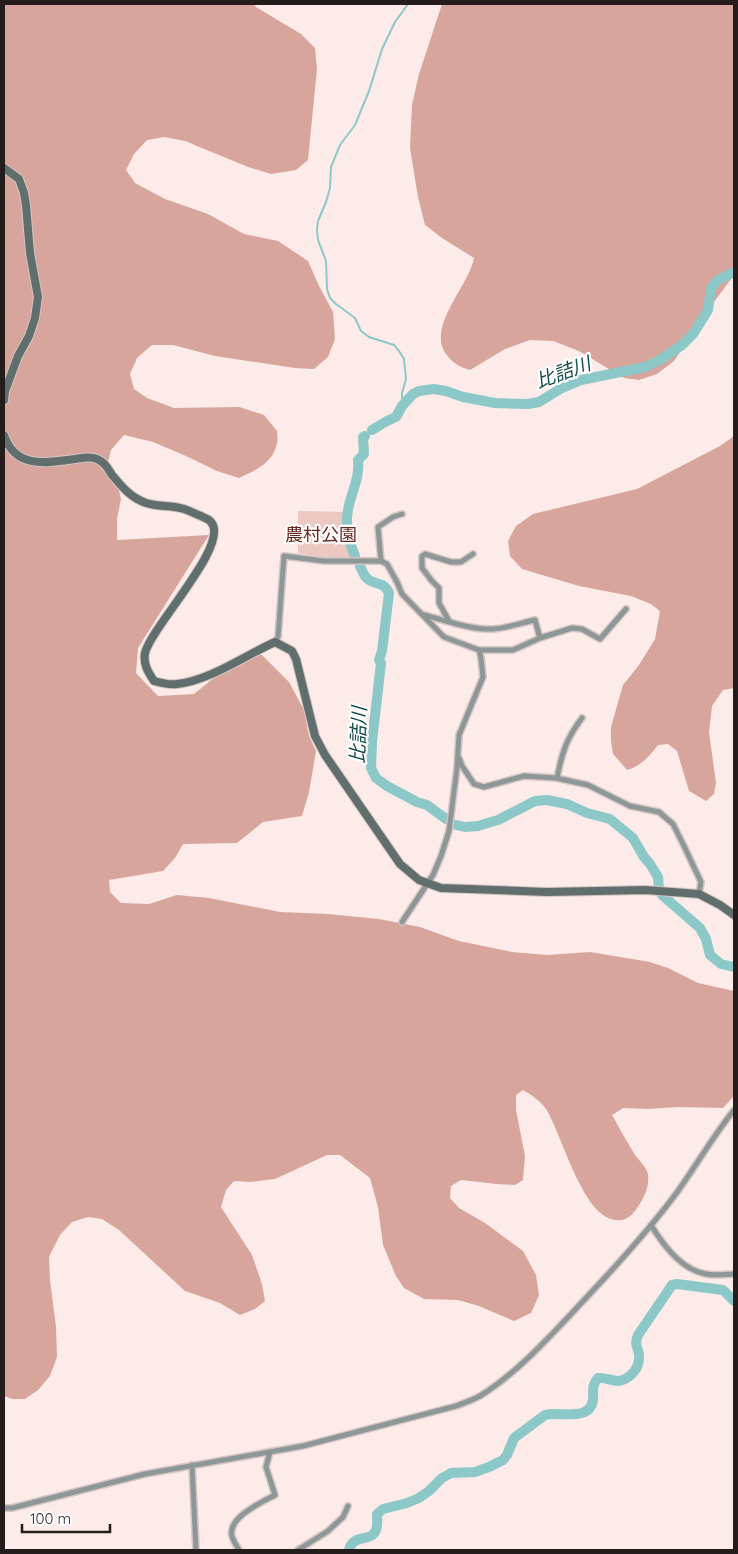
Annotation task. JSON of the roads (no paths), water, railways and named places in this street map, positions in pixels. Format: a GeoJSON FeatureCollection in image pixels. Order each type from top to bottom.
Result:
{"type":"FeatureCollection","features":[{"type":"Feature","properties":{"kind":"street"},"geometry":{"type":"LineString","coordinates":[[4,168],[19,179],[24,194],[30,253],[38,297],[35,318],[29,336],[18,356],[4,400]]}},
{"type":"Feature","properties":{"kind":"street"},"geometry":{"type":"LineString","coordinates":[[4,435],[11,450],[21,458],[34,462],[91,457],[98,459],[107,466],[128,494],[147,504],[183,508],[209,520],[212,524],[214,531],[210,549],[181,597],[148,643],[145,655],[145,669],[154,681],[169,684],[192,681],[223,669],[275,642],[278,637],[284,556],[324,561],[381,562],[387,564],[402,594],[444,637],[479,650],[513,650],[540,638],[572,628],[582,629],[600,639],[626,609]]}},
{"type":"Feature","properties":{"kind":"street"},"geometry":{"type":"LineString","coordinates":[[381,562],[378,526],[402,514]]}},
{"type":"Feature","properties":{"kind":"street"},"geometry":{"type":"LineString","coordinates":[[449,621],[440,603],[439,588],[422,568],[422,556],[425,554],[446,561],[461,562],[473,554]]}},
{"type":"Feature","properties":{"kind":"street"},"geometry":{"type":"LineString","coordinates":[[423,615],[476,628],[491,629],[535,620],[540,638]]}},
{"type":"Feature","properties":{"kind":"street"},"geometry":{"type":"LineString","coordinates":[[275,642],[292,651],[296,660],[315,736],[325,755],[400,864],[419,880],[441,888],[547,892],[645,890],[699,894],[734,915]]}},
{"type":"Feature","properties":{"kind":"street"},"geometry":{"type":"LineString","coordinates":[[402,922],[433,875],[442,856],[449,831],[459,735],[483,677],[479,650]]}},
{"type":"Feature","properties":{"kind":"street"},"geometry":{"type":"LineString","coordinates":[[557,778],[561,756],[570,734],[582,718]]}},
{"type":"Feature","properties":{"kind":"street"},"geometry":{"type":"LineString","coordinates":[[458,753],[462,766],[474,784],[484,787],[524,776],[557,778],[588,785],[630,806],[659,812],[673,824],[701,882],[699,894]]}},
{"type":"Feature","properties":{"kind":"street"},"geometry":{"type":"LineString","coordinates":[[4,1508],[12,1508],[145,1474],[303,1446],[456,1406],[478,1397],[515,1370],[560,1326],[624,1257],[688,1177],[734,1110]]}},
{"type":"Feature","properties":{"kind":"street"},"geometry":{"type":"LineString","coordinates":[[651,1225],[671,1254],[686,1266],[706,1274],[734,1274]]}},
{"type":"Feature","properties":{"kind":"street"},"geometry":{"type":"LineString","coordinates":[[240,1550],[232,1536],[232,1527],[242,1514],[275,1495],[266,1467],[270,1452]]}},
{"type":"Feature","properties":{"kind":"street"},"geometry":{"type":"LineString","coordinates":[[192,1465],[196,1550]]}},
{"type":"Feature","properties":{"kind":"street"},"geometry":{"type":"LineString","coordinates":[[298,1550],[328,1531],[343,1517],[348,1506]]}},
{"type":"Feature","properties":{"kind":"waterway"},"geometry":{"type":"LineString","coordinates":[[402,406],[402,393],[406,379],[404,359],[394,345],[369,337],[361,331],[355,318],[330,298],[327,289],[326,261],[318,240],[317,229],[330,188],[331,167],[340,145],[355,125],[369,91],[382,49],[395,22],[408,4]]}},
{"type":"Feature","properties":{"kind":"waterway","name":"比詰川"},"geometry":{"type":"LineString","coordinates":[[372,430],[396,417],[402,406],[413,394],[419,391],[434,389],[495,403],[528,404],[539,402],[560,389],[581,380],[645,367],[660,360],[682,345],[693,334],[708,310],[711,288],[718,280],[734,272]]}},
{"type":"Feature","properties":{"kind":"waterway","name":"比詰川"},"geometry":{"type":"LineString","coordinates":[[355,556],[348,533],[347,515],[358,473],[358,460],[364,454],[363,437],[365,436]]}},
{"type":"Feature","properties":{"kind":"waterway","name":"比詰川"},"geometry":{"type":"LineString","coordinates":[[360,566],[367,579],[383,585],[389,593],[382,651],[379,660],[381,663],[371,768],[376,778],[387,786],[417,802],[427,805],[446,819]]}},
{"type":"Feature","properties":{"kind":"waterway","name":"比詰川"},"geometry":{"type":"LineString","coordinates":[[452,824],[465,827],[478,826],[498,820],[535,801],[547,800],[567,804],[587,813],[610,819],[633,838],[658,877],[659,889]]}},
{"type":"Feature","properties":{"kind":"waterway","name":"比詰川"},"geometry":{"type":"LineString","coordinates":[[662,895],[700,928],[706,939],[710,955],[721,964],[734,967]]}},
{"type":"Feature","properties":{"kind":"waterway","name":"比詰川"},"geometry":{"type":"LineString","coordinates":[[349,1550],[354,1542],[374,1534],[377,1527],[377,1514],[383,1509],[419,1498],[442,1478],[451,1473],[475,1472],[503,1460],[514,1438],[545,1415],[573,1414],[586,1411],[591,1407],[594,1386],[598,1378],[618,1381],[626,1379],[635,1370],[639,1362],[636,1345],[638,1335],[672,1285],[723,1290],[734,1301]]}},
{"type":"Feature","properties":{"kind":"park label","name":"農村公園"},"geometry":{"type":"Point","coordinates":[321,534]}}]}
